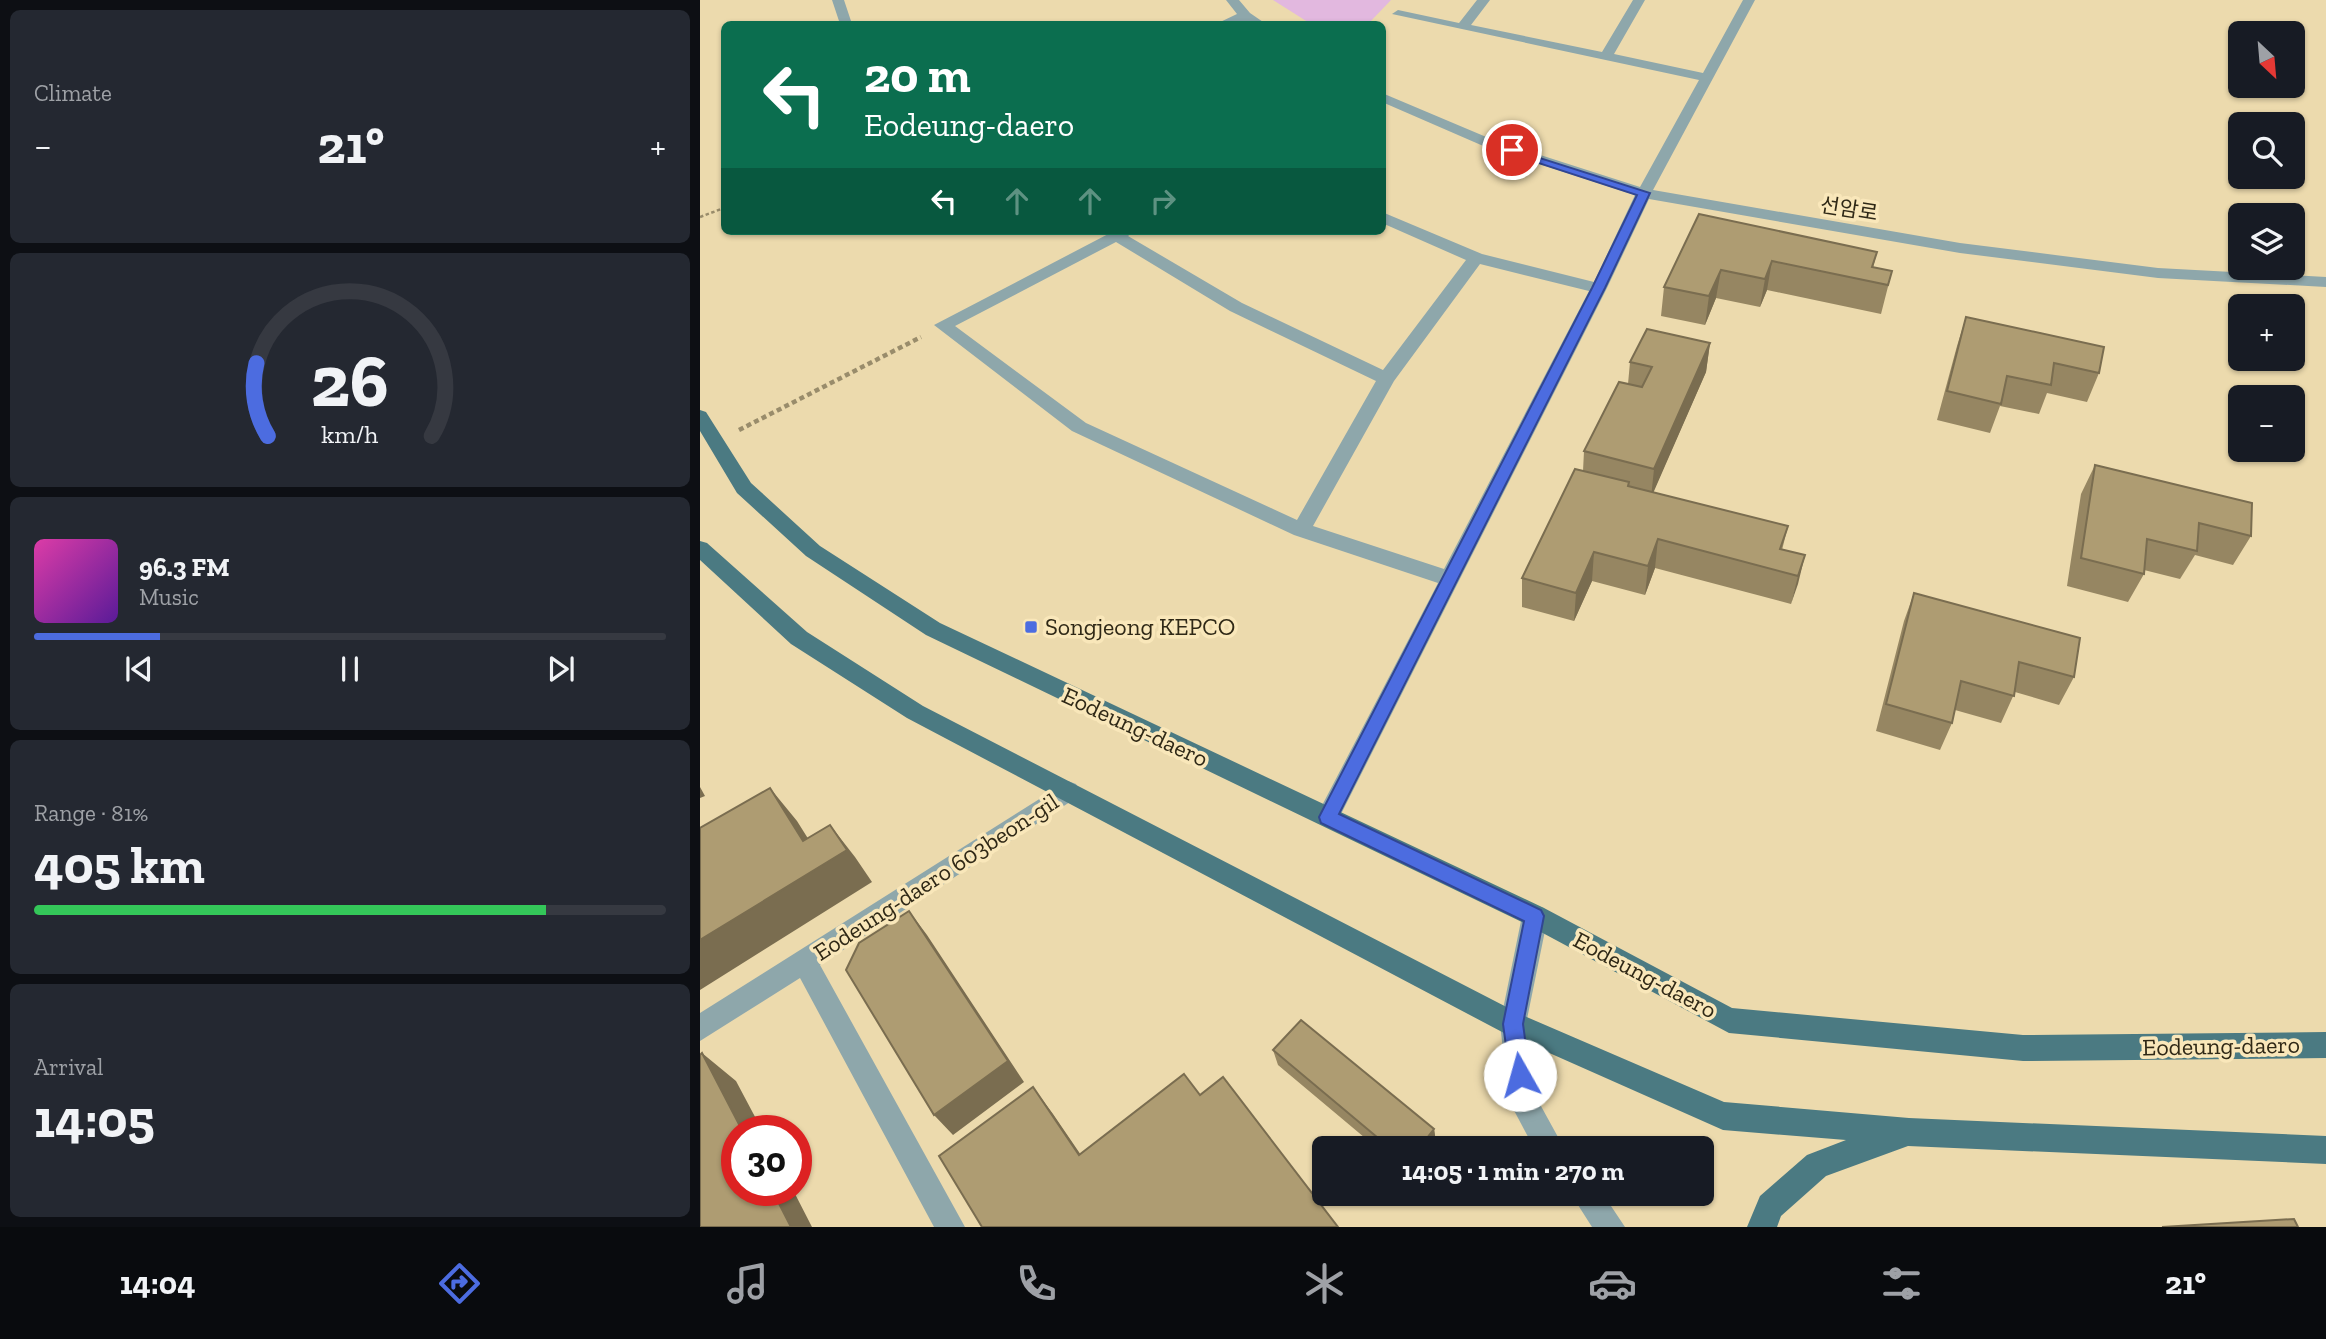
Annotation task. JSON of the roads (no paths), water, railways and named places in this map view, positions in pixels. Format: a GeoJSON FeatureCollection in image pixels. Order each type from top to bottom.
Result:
{"type":"FeatureCollection","features":[{"type":"Feature","properties":{"kind":"main road","name":"Eodeung-daero"},"geometry":{"type":"LineString","coordinates":[[700,416],[744,488],[813,551],[933,629],[1535,916],[1729,1020],[2023,1048],[2326,1045]]}},
{"type":"Feature","properties":{"kind":"main road"},"geometry":{"type":"LineString","coordinates":[[700,548],[799,638],[915,712],[1513,1024],[1723,1116],[1909,1132],[2326,1150]]}},
{"type":"Feature","properties":{"kind":"main road"},"geometry":{"type":"LineString","coordinates":[[1762,1227],[1770,1206],[1817,1166],[1909,1132]]}},
{"type":"Feature","properties":{"kind":"street"},"geometry":{"type":"LineString","coordinates":[[838,0],[845,21]]}},
{"type":"Feature","properties":{"kind":"street"},"geometry":{"type":"LineString","coordinates":[[1232,0],[1245,16],[1254,21]]}},
{"type":"Feature","properties":{"kind":"street"},"geometry":{"type":"LineString","coordinates":[[1462,27],[1484,0]]}},
{"type":"Feature","properties":{"kind":"street"},"geometry":{"type":"LineString","coordinates":[[1606,56],[1639,0]]}},
{"type":"Feature","properties":{"kind":"street"},"geometry":{"type":"LineString","coordinates":[[1328,817],[1599,288],[1644,193],[1709,78],[1749,0]]}},
{"type":"Feature","properties":{"kind":"street"},"geometry":{"type":"LineString","coordinates":[[1398,14],[1709,78]]}},
{"type":"Feature","properties":{"kind":"street"},"geometry":{"type":"LineString","coordinates":[[1231,21],[1245,16]]}},
{"type":"Feature","properties":{"kind":"street","name":"선암로"},"geometry":{"type":"LineString","coordinates":[[1386,99],[1486,142],[1644,193],[1704,206],[1973,250],[2158,273],[2326,282]]}},
{"type":"Feature","properties":{"kind":"street"},"geometry":{"type":"LineString","coordinates":[[1386,219],[1476,258],[1599,288]]}},
{"type":"Feature","properties":{"kind":"street"},"geometry":{"type":"LineString","coordinates":[[1120,235],[943,325],[1079,427],[1301,530],[1450,579]]}},
{"type":"Feature","properties":{"kind":"street"},"geometry":{"type":"LineString","coordinates":[[1124,235],[1236,307],[1386,379]]}},
{"type":"Feature","properties":{"kind":"street"},"geometry":{"type":"LineString","coordinates":[[1301,530],[1386,379],[1476,258]]}},
{"type":"Feature","properties":{"kind":"street","name":"Eodeung-daero 603beon-gil"},"geometry":{"type":"LineString","coordinates":[[700,1028],[805,963],[1068,791]]}},
{"type":"Feature","properties":{"kind":"street"},"geometry":{"type":"LineString","coordinates":[[1535,916],[1513,1024],[1523,1101],[1543,1136]]}},
{"type":"Feature","properties":{"kind":"street","name":"Eodeung-daero 603beon-gil"},"geometry":{"type":"LineString","coordinates":[[805,963],[950,1227]]}},
{"type":"Feature","properties":{"kind":"street"},"geometry":{"type":"LineString","coordinates":[[1594,1206],[1611,1227]]}},
{"type":"Feature","properties":{"kind":"place","name":"Songjeong KEPCO"},"geometry":{"type":"Point","coordinates":[1031,627]}}]}
